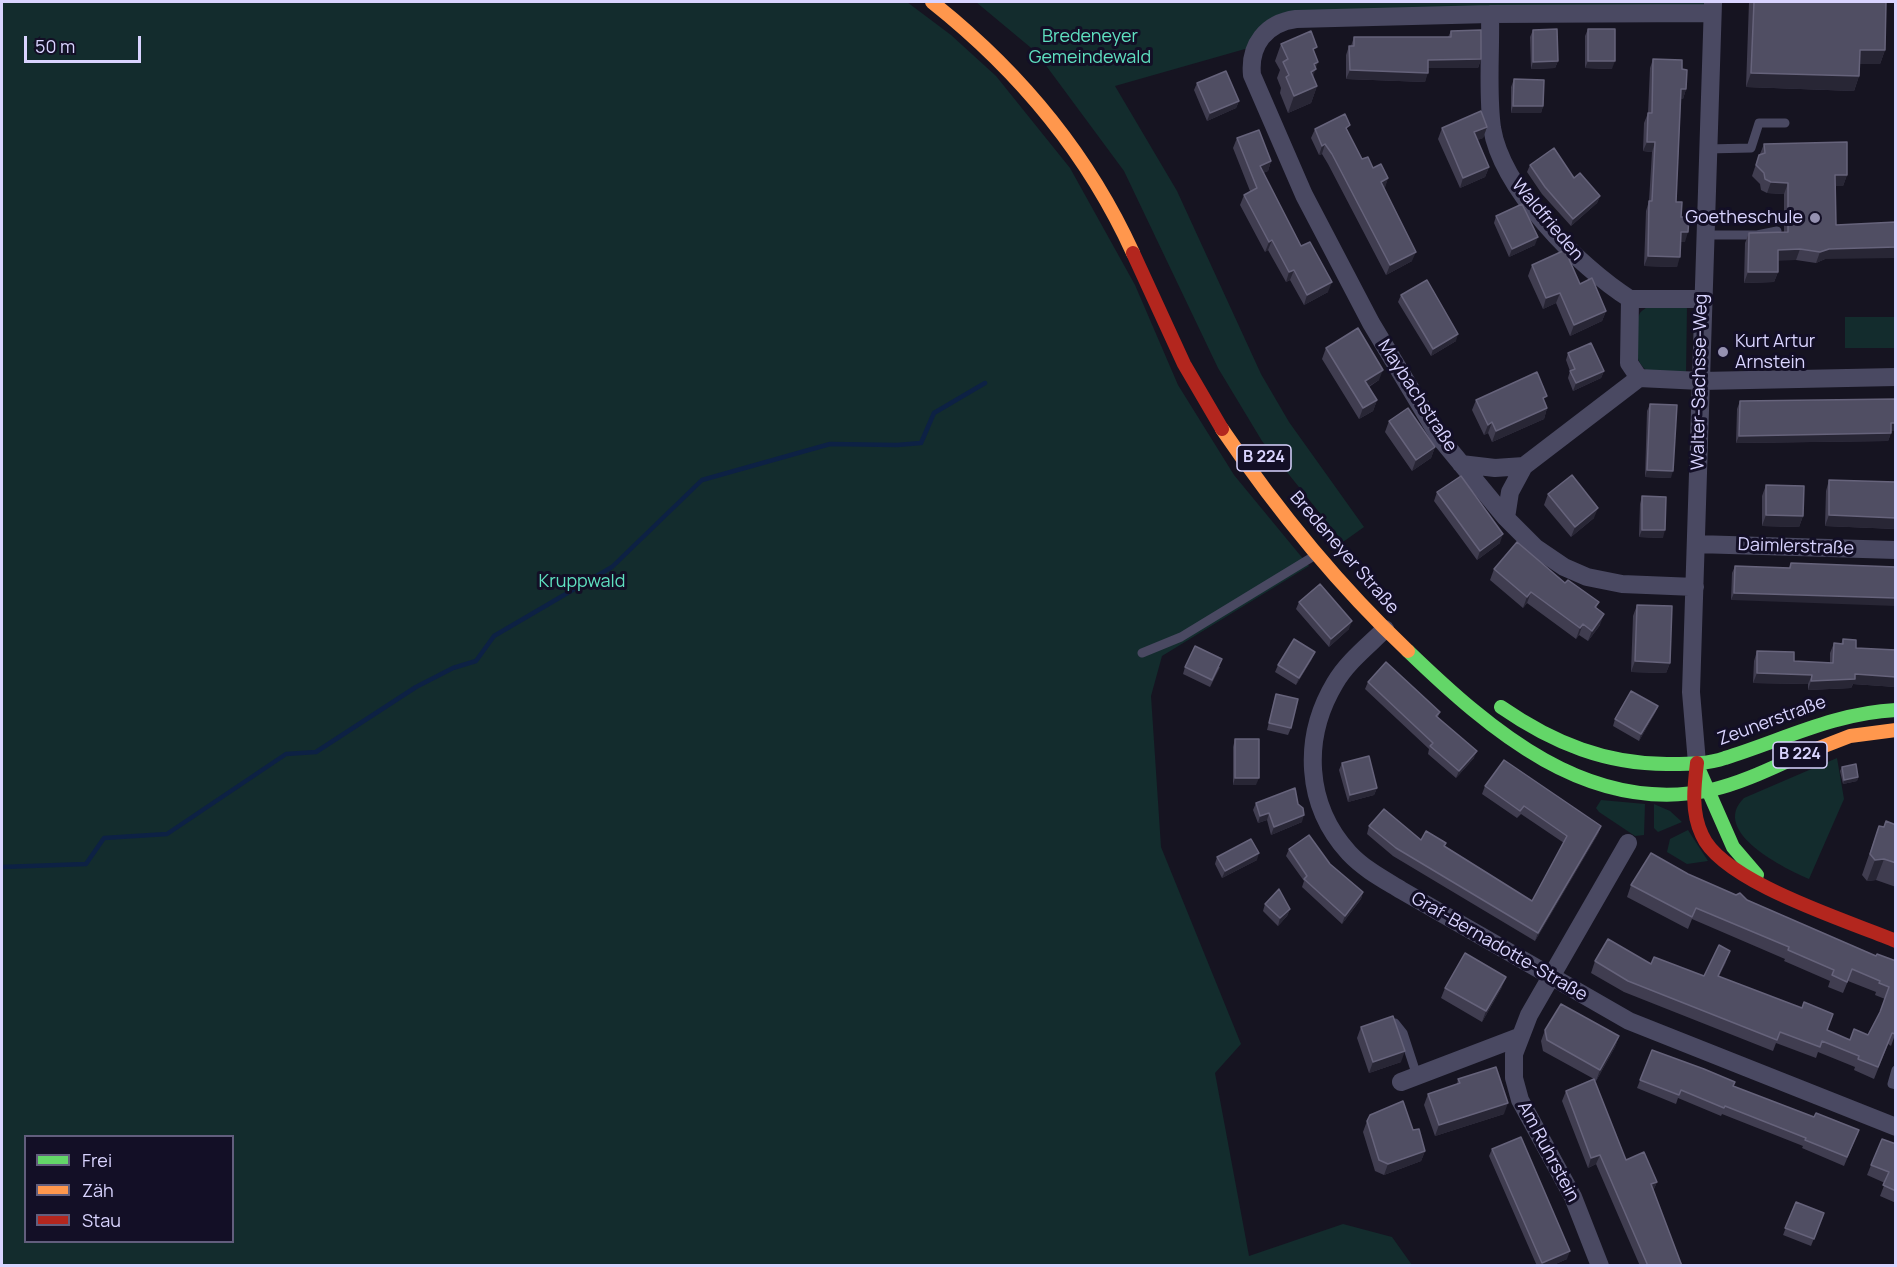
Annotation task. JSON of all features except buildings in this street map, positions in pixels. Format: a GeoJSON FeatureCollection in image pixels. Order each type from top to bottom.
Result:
{"type":"FeatureCollection","features":[{"type":"Feature","properties":{"kind":"main road","name":"Bredeneyer Straße"},"geometry":{"type":"LineString","coordinates":[[932,2],[1006,64],[1081,158],[1115,214],[1192,380],[1224,433],[1261,485],[1317,554],[1385,629],[1434,677],[1482,718],[1541,760],[1600,786],[1623,791],[1692,792]]}},
{"type":"Feature","properties":{"kind":"main road","name":"B 224"},"geometry":{"type":"LineString","coordinates":[[1490,699],[1530,729],[1593,756],[1653,765],[1697,763]]}},
{"type":"Feature","properties":{"kind":"main road","name":"Zeunerstraße"},"geometry":{"type":"LineString","coordinates":[[1697,763],[1728,758],[1810,725],[1842,716],[1875,710],[1896,711]]}},
{"type":"Feature","properties":{"kind":"main road","name":"B 224"},"geometry":{"type":"LineString","coordinates":[[1692,792],[1707,791],[1738,782],[1834,740],[1858,734],[1896,730]]}},
{"type":"Feature","properties":{"kind":"main road"},"geometry":{"type":"LineString","coordinates":[[1697,763],[1707,791],[1733,847],[1764,881],[1780,892]]}},
{"type":"Feature","properties":{"kind":"main road"},"geometry":{"type":"LineString","coordinates":[[1697,763],[1692,792],[1695,823],[1719,859],[1741,876],[1896,941]]}},
{"type":"Feature","properties":{"kind":"street"},"geometry":{"type":"LineString","coordinates":[[1490,14],[1712,8]]}},
{"type":"Feature","properties":{"kind":"street","name":"Walter-Sachsse-Weg"},"geometry":{"type":"LineString","coordinates":[[1697,763],[1691,692],[1712,8]]}},
{"type":"Feature","properties":{"kind":"street","name":"Maybachstraße"},"geometry":{"type":"LineString","coordinates":[[1490,14],[1281,21],[1267,30],[1257,42],[1251,60],[1252,75],[1304,195],[1371,323],[1440,438],[1506,518],[1536,548],[1564,567],[1587,577],[1622,584],[1695,587]]}},
{"type":"Feature","properties":{"kind":"street","name":"Waldfrieden"},"geometry":{"type":"LineString","coordinates":[[1490,14],[1492,127],[1498,154],[1513,183],[1538,215],[1583,262],[1612,288],[1630,299]]}},
{"type":"Feature","properties":{"kind":"street"},"geometry":{"type":"LineString","coordinates":[[1639,378],[1629,363],[1630,299],[1702,299]]}},
{"type":"Feature","properties":{"kind":"street"},"geometry":{"type":"LineString","coordinates":[[1506,518],[1510,492],[1524,466],[1639,378],[1701,381],[1896,377]]}},
{"type":"Feature","properties":{"kind":"street"},"geometry":{"type":"LineString","coordinates":[[1461,464],[1495,468],[1524,466]]}},
{"type":"Feature","properties":{"kind":"street","name":"Daimlerstraße"},"geometry":{"type":"LineString","coordinates":[[1696,544],[1896,550]]}},
{"type":"Feature","properties":{"kind":"street","name":"Graf-Bernadotte-Straße"},"geometry":{"type":"LineString","coordinates":[[1385,629],[1336,681],[1318,718],[1311,758],[1320,809],[1330,829],[1349,854],[1367,870],[1629,1021],[1896,1127]]}},
{"type":"Feature","properties":{"kind":"street","name":"Am Ruhrstein"},"geometry":{"type":"LineString","coordinates":[[1600,1266],[1573,1197],[1520,1100],[1514,1078],[1514,1054],[1519,1036],[1550,977],[1628,843]]}},
{"type":"Feature","properties":{"kind":"street"},"geometry":{"type":"LineString","coordinates":[[1409,1079],[1519,1036]]}},
{"type":"Feature","properties":{"kind":"lane"},"geometry":{"type":"LineString","coordinates":[[1707,149],[1751,148],[1759,123],[1785,123]]}},
{"type":"Feature","properties":{"kind":"lane"},"geometry":{"type":"LineString","coordinates":[[1704,235],[1757,235],[1777,231]]}},
{"type":"Feature","properties":{"kind":"lane"},"geometry":{"type":"LineString","coordinates":[[1142,653],[1181,637],[1317,554]]}},
{"type":"Feature","properties":{"kind":"lane"},"geometry":{"type":"LineString","coordinates":[[1395,1023],[1403,1033],[1409,1079]]}},
{"type":"Feature","properties":{"kind":"lane"},"geometry":{"type":"LineString","coordinates":[[1896,1070],[1892,1084],[1896,1085]]}},
{"type":"Feature","properties":{"kind":"green space","name":"Kruppwald"},"geometry":{"type":"Polygon","coordinates":[[[2,2],[907,2],[951,35],[996,76],[1070,168],[1135,285],[1178,385],[1234,475],[1309,566],[1162,656],[1151,696],[1161,847],[1241,1044],[1215,1073],[1249,1256],[1343,1224],[1392,1237],[1412,1265],[2,1266],[2,2]]]}},
{"type":"Feature","properties":{"kind":"green space","name":"Bredeneyer Gemeindewald"},"geometry":{"type":"Polygon","coordinates":[[[976,2],[1710,2],[1709,12],[1297,16],[1252,47],[1115,86],[1177,191],[1261,374],[1289,422],[1364,527],[1343,542],[1262,441],[1218,368],[1124,171],[1036,52],[976,2]]]}},
{"type":"Feature","properties":{"kind":"green space"},"geometry":{"type":"Polygon","coordinates":[[[1651,304],[1687,305],[1686,375],[1652,373],[1639,361],[1635,345],[1637,319],[1640,313],[1651,304]]]}},
{"type":"Feature","properties":{"kind":"green space"},"geometry":{"type":"Polygon","coordinates":[[[1845,317],[1895,317],[1895,348],[1845,348],[1845,317]]]}},
{"type":"Feature","properties":{"kind":"green space"},"geometry":{"type":"Polygon","coordinates":[[[1837,758],[1844,799],[1809,879],[1784,867],[1755,848],[1743,836],[1736,824],[1736,811],[1744,798],[1837,758]]]}},
{"type":"Feature","properties":{"kind":"green space"},"geometry":{"type":"Polygon","coordinates":[[[1601,800],[1645,804],[1644,835],[1635,836],[1599,812],[1596,808],[1601,800]]]}},
{"type":"Feature","properties":{"kind":"green space"},"geometry":{"type":"Polygon","coordinates":[[[1654,804],[1670,811],[1682,822],[1658,832],[1654,828],[1654,804]]]}},
{"type":"Feature","properties":{"kind":"green space"},"geometry":{"type":"Polygon","coordinates":[[[1688,830],[1708,861],[1687,864],[1667,852],[1670,839],[1688,830]]]}},
{"type":"Feature","properties":{"kind":"waterway"},"geometry":{"type":"LineString","coordinates":[[2,867],[86,864],[104,838],[167,834],[286,754],[316,752],[416,687],[453,668],[476,661],[494,636],[612,567],[702,480],[830,444],[921,443],[934,413],[985,383]]}},
{"type":"Feature","properties":{"kind":"traffic: fast"},"geometry":{"type":"LineString","coordinates":[[1408,651],[1473,710],[1507,737],[1544,760],[1583,778],[1623,790],[1666,795],[1711,790],[1745,779],[1801,755]]}},
{"type":"Feature","properties":{"kind":"traffic: fast"},"geometry":{"type":"LineString","coordinates":[[1501,707],[1540,731],[1582,749],[1625,761],[1671,764],[1719,760],[1809,728],[1851,716],[1896,710]]}},
{"type":"Feature","properties":{"kind":"traffic: fast"},"geometry":{"type":"LineString","coordinates":[[1700,772],[1733,847],[1757,875]]}},
{"type":"Feature","properties":{"kind":"traffic: slow"},"geometry":{"type":"LineString","coordinates":[[932,2],[994,56],[1048,116],[1094,181],[1133,253]]}},
{"type":"Feature","properties":{"kind":"traffic: slow"},"geometry":{"type":"LineString","coordinates":[[1222,429],[1286,517],[1332,573],[1408,651]]}},
{"type":"Feature","properties":{"kind":"traffic: slow"},"geometry":{"type":"LineString","coordinates":[[1801,755],[1850,736],[1896,730]]}},
{"type":"Feature","properties":{"kind":"traffic: jam"},"geometry":{"type":"LineString","coordinates":[[1133,253],[1184,364],[1222,429]]}},
{"type":"Feature","properties":{"kind":"traffic: jam"},"geometry":{"type":"LineString","coordinates":[[1697,763],[1694,790],[1696,817],[1702,835],[1714,852],[1734,869],[1760,884],[1819,911],[1896,941]]}},
{"type":"Feature","properties":{"kind":"place","name":"Goetheschule"},"geometry":{"type":"Point","coordinates":[1815,218]}},
{"type":"Feature","properties":{"kind":"place","name":"Kurt Artur Arnstein"},"geometry":{"type":"Point","coordinates":[1723,352]}}]}
